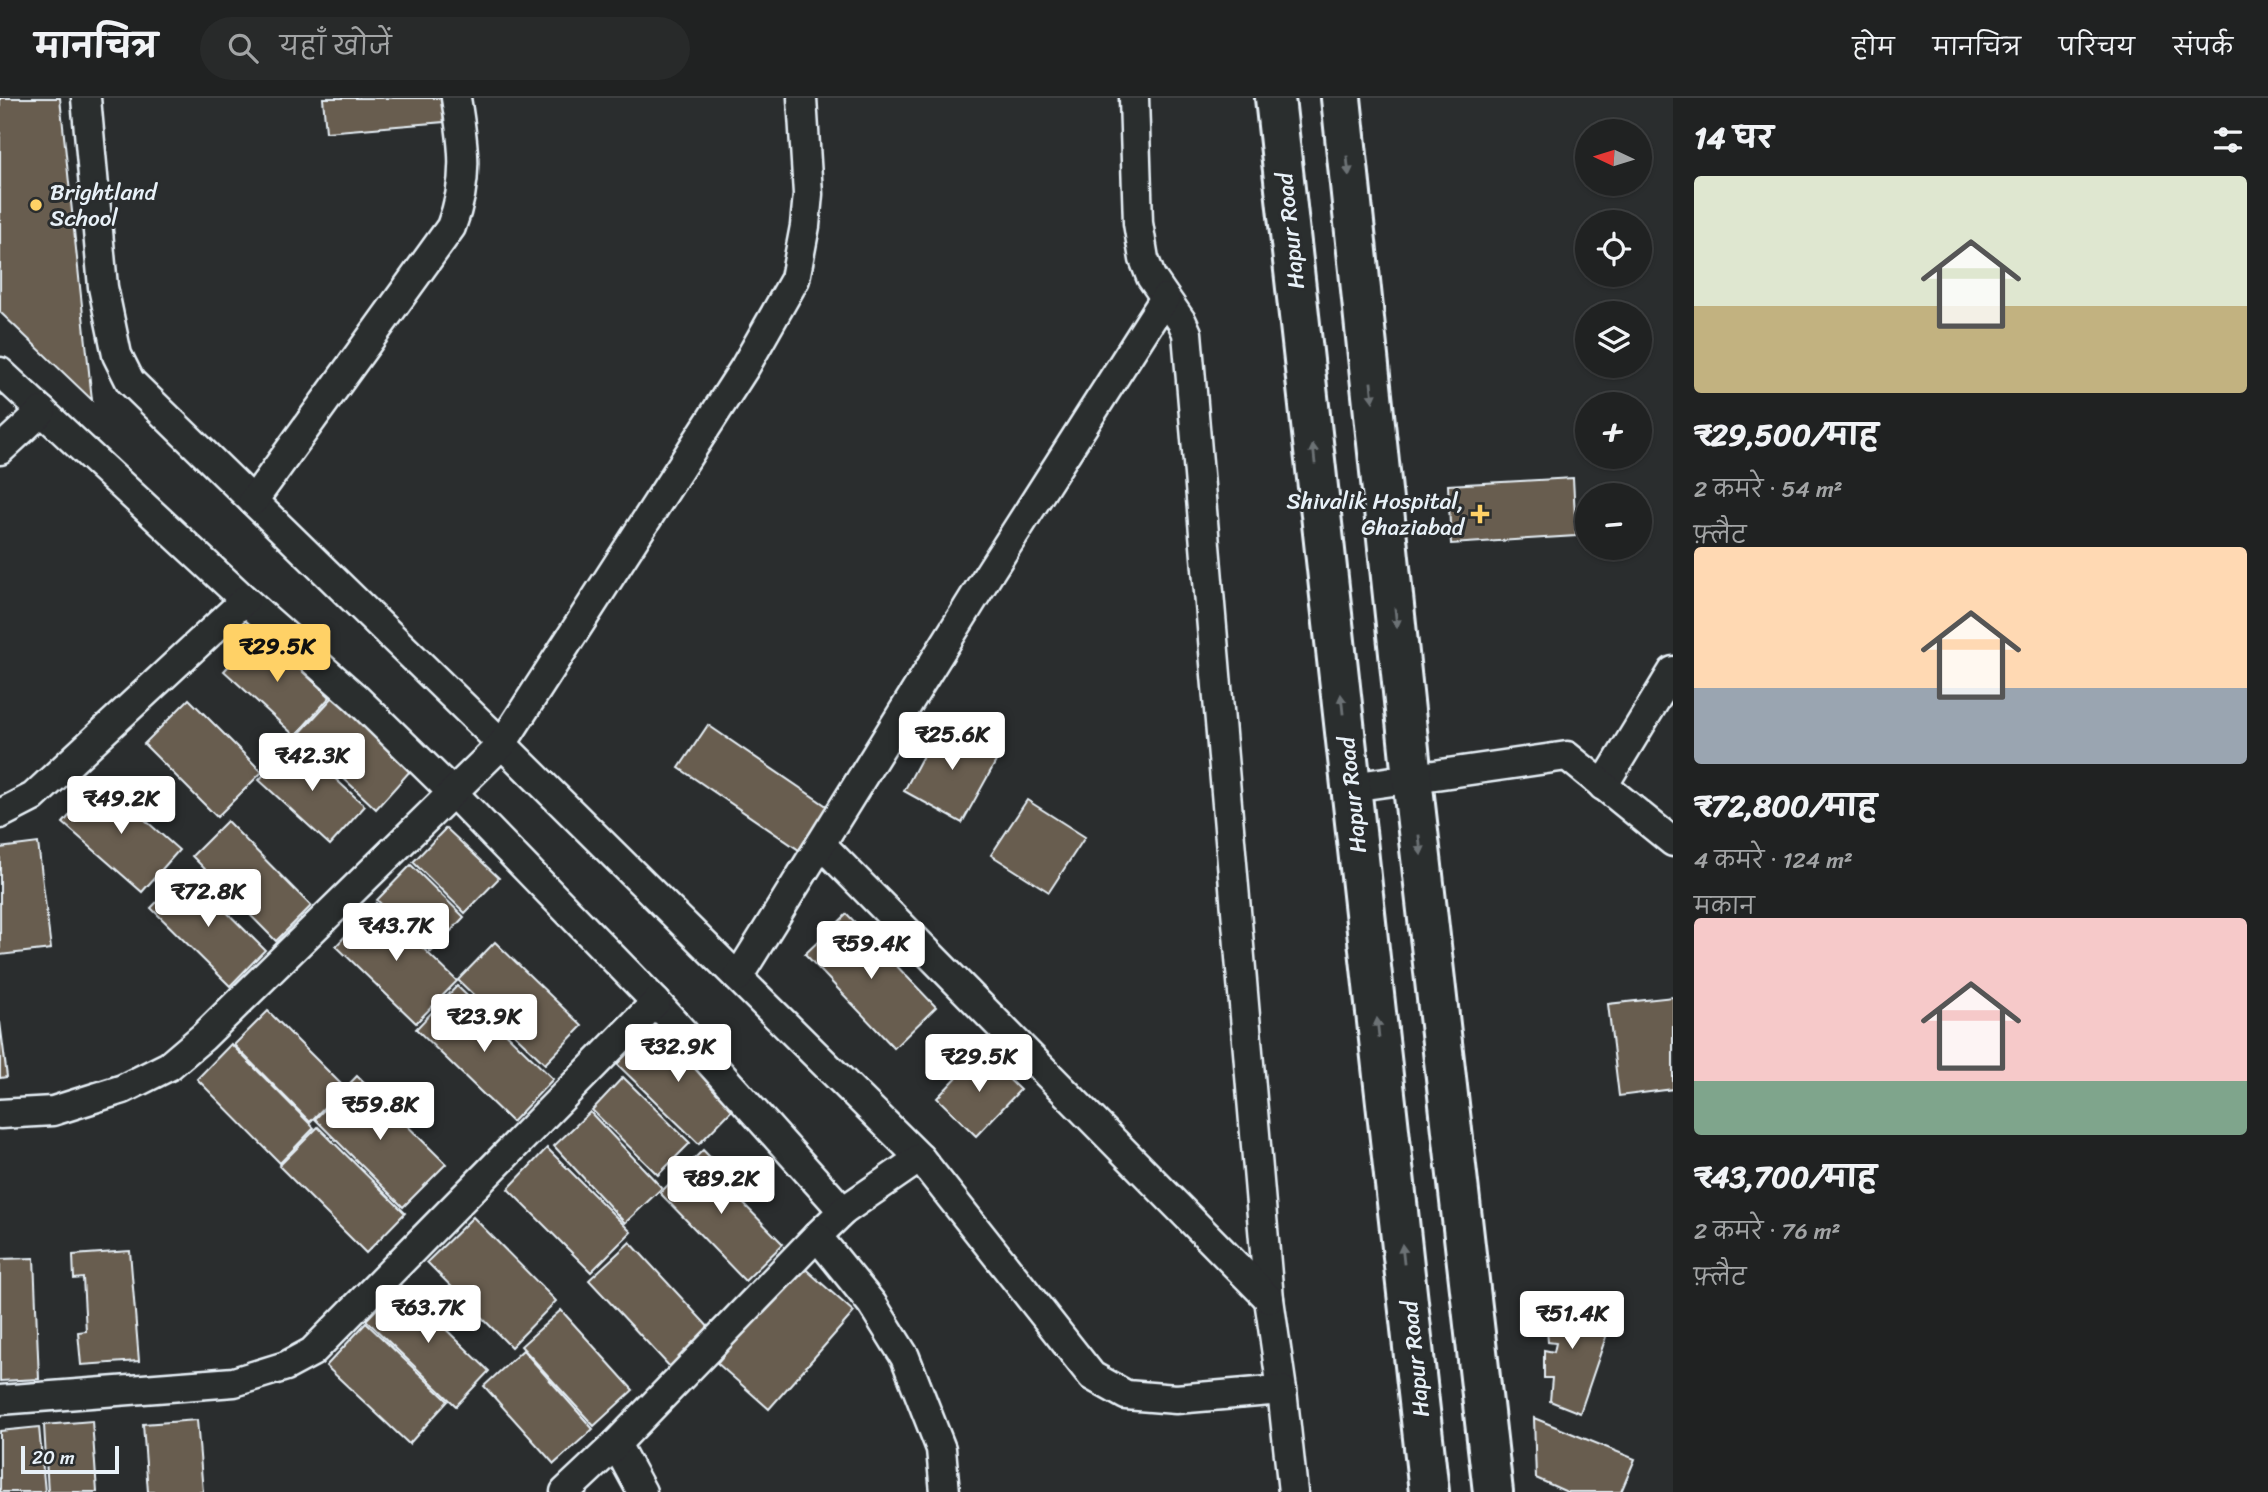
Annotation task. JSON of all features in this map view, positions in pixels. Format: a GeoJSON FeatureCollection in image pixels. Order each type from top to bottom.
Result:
{"type":"FeatureCollection","features":[{"type":"Feature","properties":{"kind":"main road","name":"Hapur Road"},"geometry":{"type":"LineString","coordinates":[[1275,98],[1429,1492]]}},
{"type":"Feature","properties":{"kind":"main road"},"geometry":{"type":"LineString","coordinates":[[1341,98],[1412,778],[1493,1492]]}},
{"type":"Feature","properties":{"kind":"street"},"geometry":{"type":"LineString","coordinates":[[86,98],[103,287],[117,355],[130,381],[920,1158],[1092,1376],[1126,1395],[1176,1399],[1282,1390]]}},
{"type":"Feature","properties":{"kind":"street"},"geometry":{"type":"LineString","coordinates":[[253,501],[451,227],[461,201],[464,169],[457,98]]}},
{"type":"Feature","properties":{"kind":"street"},"geometry":{"type":"LineString","coordinates":[[0,1114],[53,1111],[123,1089],[169,1066],[502,744],[744,367],[794,279],[805,226],[808,194],[802,98]]}},
{"type":"Feature","properties":{"kind":"street"},"geometry":{"type":"LineString","coordinates":[[1134,98],[1139,234],[1144,259],[1186,333],[1269,1299],[1293,1492]]}},
{"type":"Feature","properties":{"kind":"street"},"geometry":{"type":"LineString","coordinates":[[737,977],[1165,298]]}},
{"type":"Feature","properties":{"kind":"street"},"geometry":{"type":"LineString","coordinates":[[0,372],[245,600],[356,698],[453,793],[656,1002],[843,1211]]}},
{"type":"Feature","properties":{"kind":"street"},"geometry":{"type":"LineString","coordinates":[[0,450],[42,411]]}},
{"type":"Feature","properties":{"kind":"street"},"geometry":{"type":"LineString","coordinates":[[0,814],[33,797],[245,600]]}},
{"type":"Feature","properties":{"kind":"street"},"geometry":{"type":"LineString","coordinates":[[1603,786],[1673,671]]}},
{"type":"Feature","properties":{"kind":"street"},"geometry":{"type":"LineString","coordinates":[[1351,787],[1567,756],[1673,842]]}},
{"type":"Feature","properties":{"kind":"street"},"geometry":{"type":"LineString","coordinates":[[821,844],[1269,1299]]}},
{"type":"Feature","properties":{"kind":"street"},"geometry":{"type":"LineString","coordinates":[[0,1400],[234,1382],[286,1366],[312,1352],[656,1002]]}},
{"type":"Feature","properties":{"kind":"street"},"geometry":{"type":"LineString","coordinates":[[565,1492],[616,1444],[843,1211],[920,1158]]}},
{"type":"Feature","properties":{"kind":"street"},"geometry":{"type":"LineString","coordinates":[[817,1236],[872,1304],[905,1357],[940,1449],[945,1492]]}},
{"type":"Feature","properties":{"kind":"street"},"geometry":{"type":"LineString","coordinates":[[616,1444],[642,1492]]}},
{"type":"Feature","properties":{"kind":"building","name":"Brightland School"},"geometry":{"type":"Polygon","coordinates":[[[0,98],[60,98],[92,400],[0,312],[0,98]]]}},
{"type":"Feature","properties":{"kind":"building"},"geometry":{"type":"Polygon","coordinates":[[[323,98],[442,98],[444,122],[326,132],[323,98]]]}},
{"type":"Feature","properties":{"kind":"building"},"geometry":{"type":"Polygon","coordinates":[[[1573,478],[1575,536],[1451,544],[1448,485],[1573,478]]]}},
{"type":"Feature","properties":{"kind":"building"},"geometry":{"type":"Polygon","coordinates":[[[260,632],[330,697],[295,736],[224,671],[260,632]]]}},
{"type":"Feature","properties":{"kind":"building"},"geometry":{"type":"Polygon","coordinates":[[[333,697],[365,727],[372,718],[411,770],[376,809],[298,735],[333,697]]]}},
{"type":"Feature","properties":{"kind":"building"},"geometry":{"type":"Polygon","coordinates":[[[189,699],[262,772],[217,817],[144,744],[189,699]]]}},
{"type":"Feature","properties":{"kind":"building"},"geometry":{"type":"Polygon","coordinates":[[[941,722],[1000,754],[962,823],[904,791],[941,722]]]}},
{"type":"Feature","properties":{"kind":"building"},"geometry":{"type":"Polygon","coordinates":[[[708,725],[828,807],[799,850],[679,768],[708,725]]]}},
{"type":"Feature","properties":{"kind":"building"},"geometry":{"type":"Polygon","coordinates":[[[294,741],[365,806],[330,845],[259,780],[294,741]]]}},
{"type":"Feature","properties":{"kind":"building"},"geometry":{"type":"Polygon","coordinates":[[[100,780],[179,850],[142,892],[63,823],[100,780]]]}},
{"type":"Feature","properties":{"kind":"building"},"geometry":{"type":"Polygon","coordinates":[[[1027,800],[1085,837],[1049,892],[991,855],[1027,800]]]}},
{"type":"Feature","properties":{"kind":"building"},"geometry":{"type":"Polygon","coordinates":[[[227,821],[311,906],[276,941],[192,856],[227,821]]]}},
{"type":"Feature","properties":{"kind":"building"},"geometry":{"type":"Polygon","coordinates":[[[446,828],[499,878],[465,913],[413,862],[446,828]]]}},
{"type":"Feature","properties":{"kind":"building"},"geometry":{"type":"Polygon","coordinates":[[[38,843],[51,949],[0,955],[0,848],[38,843]]]}},
{"type":"Feature","properties":{"kind":"building"},"geometry":{"type":"Polygon","coordinates":[[[411,865],[464,917],[431,952],[377,900],[411,865]]]}},
{"type":"Feature","properties":{"kind":"building"},"geometry":{"type":"Polygon","coordinates":[[[186,872],[265,950],[230,986],[151,908],[186,872]]]}},
{"type":"Feature","properties":{"kind":"building"},"geometry":{"type":"Polygon","coordinates":[[[376,903],[457,981],[416,1023],[336,946],[376,903]]]}},
{"type":"Feature","properties":{"kind":"building"},"geometry":{"type":"Polygon","coordinates":[[[847,914],[936,1007],[894,1048],[805,954],[847,914]]]}},
{"type":"Feature","properties":{"kind":"building"},"geometry":{"type":"Polygon","coordinates":[[[495,942],[582,1026],[545,1064],[458,980],[495,942]]]}},
{"type":"Feature","properties":{"kind":"building"},"geometry":{"type":"Polygon","coordinates":[[[457,986],[553,1079],[512,1122],[416,1029],[457,986]]]}},
{"type":"Feature","properties":{"kind":"building"},"geometry":{"type":"Polygon","coordinates":[[[1673,997],[1673,1089],[1619,1096],[1608,1004],[1673,997]]]}},
{"type":"Feature","properties":{"kind":"building"},"geometry":{"type":"Polygon","coordinates":[[[268,1011],[344,1087],[310,1122],[234,1045],[268,1011]]]}},
{"type":"Feature","properties":{"kind":"building"},"geometry":{"type":"Polygon","coordinates":[[[0,1022],[7,1077],[0,1078],[0,1022]]]}},
{"type":"Feature","properties":{"kind":"building"},"geometry":{"type":"Polygon","coordinates":[[[657,1023],[739,1103],[699,1144],[617,1064],[657,1023]]]}},
{"type":"Feature","properties":{"kind":"building"},"geometry":{"type":"Polygon","coordinates":[[[231,1044],[314,1128],[280,1163],[197,1079],[231,1044]]]}},
{"type":"Feature","properties":{"kind":"building"},"geometry":{"type":"Polygon","coordinates":[[[981,1052],[1020,1090],[976,1136],[937,1098],[981,1052]]]}},
{"type":"Feature","properties":{"kind":"building"},"geometry":{"type":"Polygon","coordinates":[[[357,1076],[446,1164],[403,1207],[315,1119],[357,1076]]]}},
{"type":"Feature","properties":{"kind":"building"},"geometry":{"type":"Polygon","coordinates":[[[623,1077],[690,1143],[658,1175],[592,1110],[623,1077]]]}},
{"type":"Feature","properties":{"kind":"building"},"geometry":{"type":"Polygon","coordinates":[[[590,1112],[662,1188],[625,1223],[554,1146],[590,1112]]]}},
{"type":"Feature","properties":{"kind":"building"},"geometry":{"type":"Polygon","coordinates":[[[318,1127],[405,1213],[366,1253],[279,1166],[318,1127]]]}},
{"type":"Feature","properties":{"kind":"building"},"geometry":{"type":"Polygon","coordinates":[[[547,1148],[631,1232],[591,1272],[508,1189],[547,1148]]]}},
{"type":"Feature","properties":{"kind":"building"},"geometry":{"type":"Polygon","coordinates":[[[703,1150],[737,1185],[731,1191],[783,1244],[745,1281],[660,1193],[703,1150]]]}},
{"type":"Feature","properties":{"kind":"building"},"geometry":{"type":"Polygon","coordinates":[[[473,1217],[556,1301],[511,1347],[427,1262],[473,1217]]]}},
{"type":"Feature","properties":{"kind":"building"},"geometry":{"type":"Polygon","coordinates":[[[630,1242],[712,1331],[672,1369],[589,1280],[630,1242]]]}},
{"type":"Feature","properties":{"kind":"building"},"geometry":{"type":"Polygon","coordinates":[[[130,1251],[139,1361],[81,1365],[78,1332],[86,1331],[83,1278],[74,1279],[73,1255],[130,1251]]]}},
{"type":"Feature","properties":{"kind":"building"},"geometry":{"type":"Polygon","coordinates":[[[34,1258],[39,1379],[0,1381],[0,1259],[34,1258]]]}},
{"type":"Feature","properties":{"kind":"building"},"geometry":{"type":"Polygon","coordinates":[[[801,1265],[854,1312],[769,1409],[717,1363],[801,1265]]]}},
{"type":"Feature","properties":{"kind":"building"},"geometry":{"type":"Polygon","coordinates":[[[400,1285],[489,1371],[456,1406],[366,1320],[400,1285]]]}},
{"type":"Feature","properties":{"kind":"building"},"geometry":{"type":"Polygon","coordinates":[[[1544,1294],[1612,1319],[1580,1413],[1550,1401],[1552,1378],[1544,1378],[1544,1350],[1554,1352],[1556,1343],[1548,1342],[1544,1294]]]}},
{"type":"Feature","properties":{"kind":"building"},"geometry":{"type":"Polygon","coordinates":[[[561,1310],[633,1390],[594,1426],[521,1346],[561,1310]]]}},
{"type":"Feature","properties":{"kind":"building"},"geometry":{"type":"Polygon","coordinates":[[[366,1323],[448,1401],[409,1444],[326,1366],[366,1323]]]}},
{"type":"Feature","properties":{"kind":"building"},"geometry":{"type":"Polygon","coordinates":[[[523,1350],[593,1429],[554,1464],[484,1386],[523,1350]]]}},
{"type":"Feature","properties":{"kind":"building"},"geometry":{"type":"Polygon","coordinates":[[[1534,1418],[1635,1459],[1621,1492],[1567,1492],[1536,1478],[1534,1418]]]}},
{"type":"Feature","properties":{"kind":"building"},"geometry":{"type":"Polygon","coordinates":[[[197,1420],[203,1492],[148,1492],[143,1424],[197,1420]]]}},
{"type":"Feature","properties":{"kind":"building"},"geometry":{"type":"Polygon","coordinates":[[[92,1421],[97,1492],[48,1492],[44,1425],[92,1421]]]}},
{"type":"Feature","properties":{"kind":"building"},"geometry":{"type":"Polygon","coordinates":[[[39,1427],[45,1492],[0,1492],[0,1431],[39,1427]]]}},
{"type":"Feature","properties":{"kind":"place","name":"Brightland School"},"geometry":{"type":"Point","coordinates":[36,205]}},
{"type":"Feature","properties":{"kind":"place","name":"Shivalik Hospital, Ghaziabad"},"geometry":{"type":"Point","coordinates":[1480,514]}}]}
